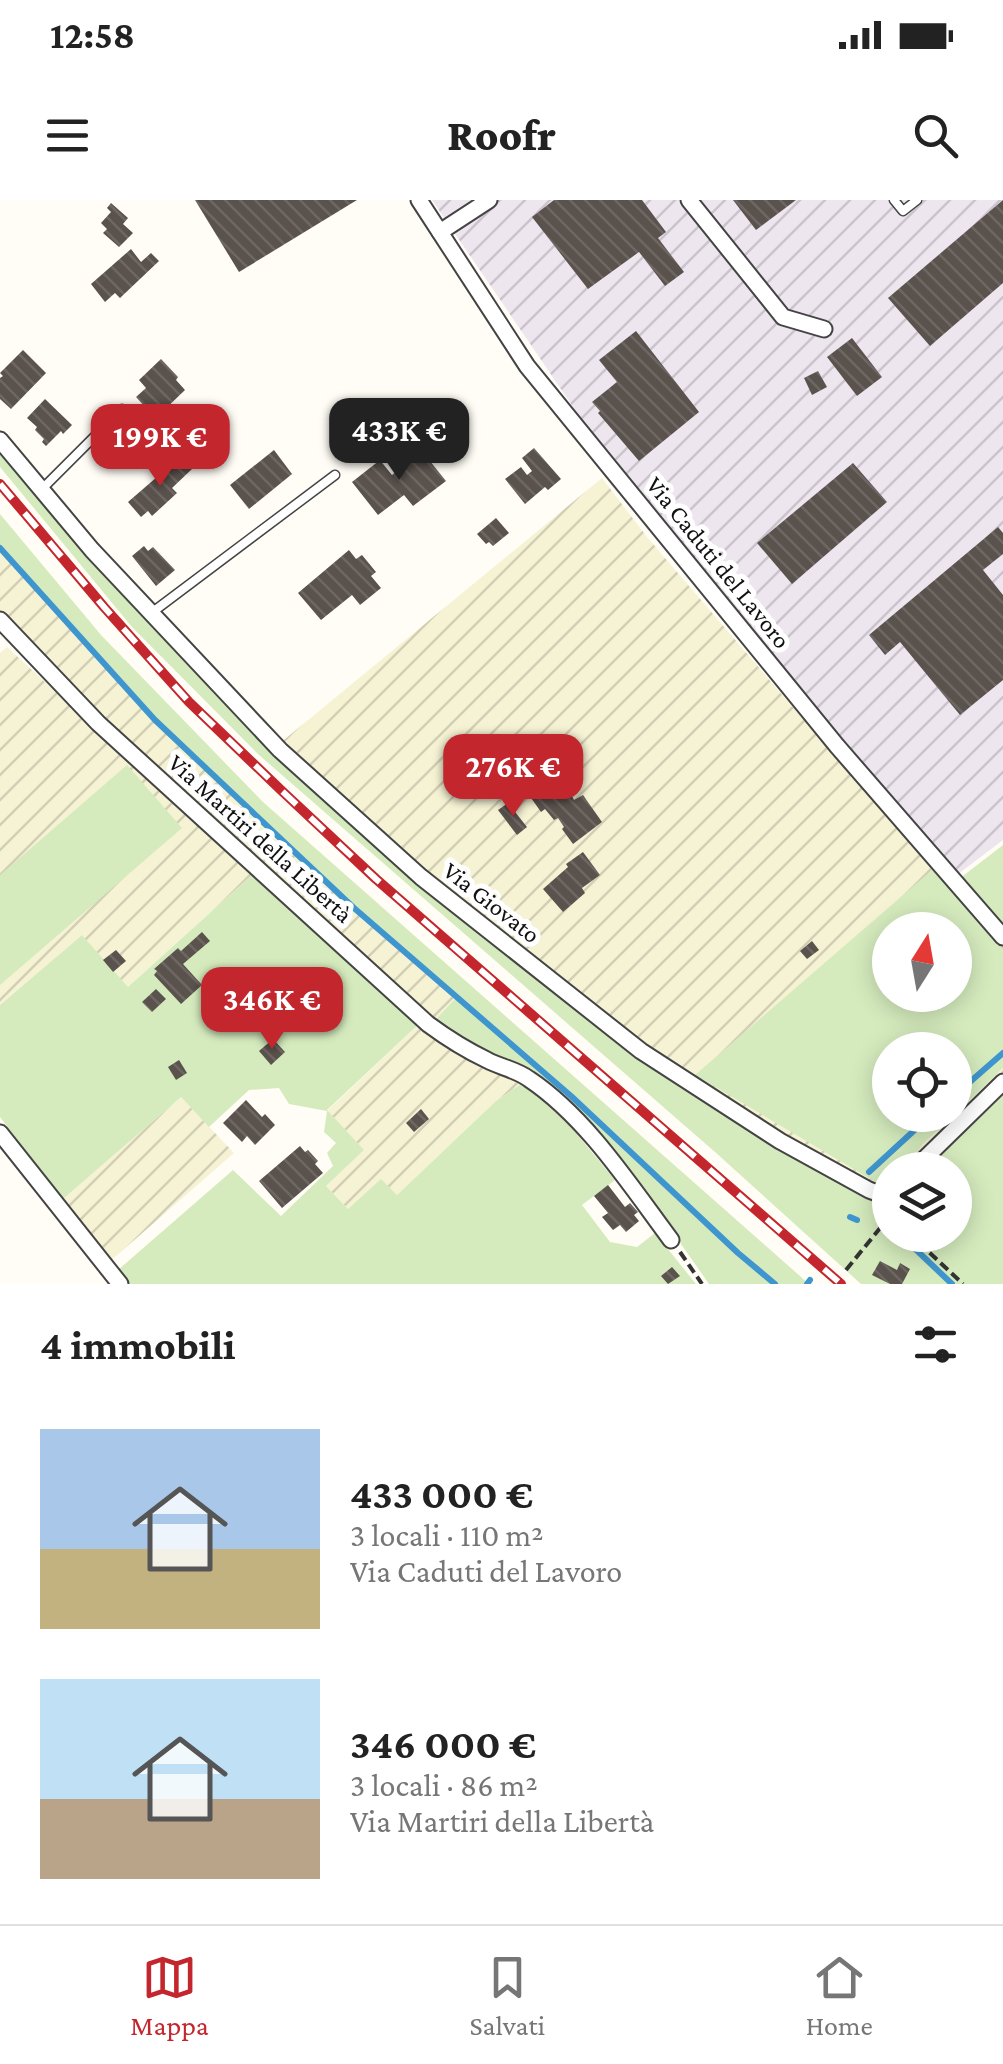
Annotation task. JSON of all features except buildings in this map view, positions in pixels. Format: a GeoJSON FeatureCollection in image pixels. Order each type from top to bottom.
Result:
{"type":"FeatureCollection","features":[{"type":"Feature","properties":{"kind":"street","name":"Via Caduti del Lavoro"},"geometry":{"type":"LineString","coordinates":[[419,200],[527,366],[837,746],[1003,937]]}},
{"type":"Feature","properties":{"kind":"street"},"geometry":{"type":"LineString","coordinates":[[440,232],[488,200]]}},
{"type":"Feature","properties":{"kind":"street"},"geometry":{"type":"LineString","coordinates":[[689,200],[783,317],[824,329]]}},
{"type":"Feature","properties":{"kind":"street","name":"Via Giovato"},"geometry":{"type":"LineString","coordinates":[[0,440],[150,614],[280,750],[421,878],[641,1050],[780,1141],[872,1191]]}},
{"type":"Feature","properties":{"kind":"street","name":"Via Martiri della Libertà"},"geometry":{"type":"LineString","coordinates":[[0,620],[98,723],[428,1024],[489,1062],[526,1076],[563,1106],[671,1240]]}},
{"type":"Feature","properties":{"kind":"street"},"geometry":{"type":"LineString","coordinates":[[931,1152],[1003,1082]]}},
{"type":"Feature","properties":{"kind":"street"},"geometry":{"type":"LineString","coordinates":[[0,1133],[120,1284]]}},
{"type":"Feature","properties":{"kind":"lane"},"geometry":{"type":"LineString","coordinates":[[894,200],[903,212],[917,200]]}},
{"type":"Feature","properties":{"kind":"lane"},"geometry":{"type":"LineString","coordinates":[[40,490],[122,409]]}},
{"type":"Feature","properties":{"kind":"lane"},"geometry":{"type":"LineString","coordinates":[[150,614],[336,475]]}},
{"type":"Feature","properties":{"kind":"path"},"geometry":{"type":"LineString","coordinates":[[846,1270],[872,1238]]}},
{"type":"Feature","properties":{"kind":"path"},"geometry":{"type":"LineString","coordinates":[[671,1240],[702,1284]]}},
{"type":"Feature","properties":{"kind":"path"},"geometry":{"type":"LineString","coordinates":[[929,1252],[963,1284]]}},
{"type":"Feature","properties":{"kind":"shaded area"},"geometry":{"type":"Polygon","coordinates":[[[432,200],[1003,200],[1003,840],[957,875],[608,458],[432,200]]]}},
{"type":"Feature","properties":{"kind":"shaded area"},"geometry":{"type":"Polygon","coordinates":[[[602,478],[647,537],[832,753],[1003,945],[1003,1072],[972,1102],[972,1032],[872,1032],[872,1132],[942,1132],[921,1152],[872,1152],[872,1183],[860,1183],[645,1047],[461,905],[279,744],[602,478]]]}},
{"type":"Feature","properties":{"kind":"shaded area"},"geometry":{"type":"Polygon","coordinates":[[[0,548],[155,720],[354,908],[456,998],[434,1021],[101,720],[0,613],[0,548]]]}},
{"type":"Feature","properties":{"kind":"shaded area"},"geometry":{"type":"Polygon","coordinates":[[[7,647],[253,874],[127,988],[82,935],[0,1005],[0,653],[7,647]]]}},
{"type":"Feature","properties":{"kind":"shaded area"},"geometry":{"type":"Polygon","coordinates":[[[421,1022],[524,1082],[496,1101],[397,1195],[349,1210],[326,1186],[364,1150],[327,1111],[421,1022]]]}},
{"type":"Feature","properties":{"kind":"shaded area"},"geometry":{"type":"Polygon","coordinates":[[[181,1097],[234,1153],[108,1263],[63,1199],[181,1097]]]}},
{"type":"Feature","properties":{"kind":"green space"},"geometry":{"type":"Polygon","coordinates":[[[0,448],[143,616],[273,749],[417,881],[636,1056],[806,1162],[872,1193],[872,1252],[972,1252],[972,1152],[940,1152],[961,1132],[972,1132],[972,1122],[1003,1092],[1003,1284],[861,1284],[259,755],[132,627],[0,467],[0,448]]]}},
{"type":"Feature","properties":{"kind":"green space"},"geometry":{"type":"Polygon","coordinates":[[[0,514],[101,635],[263,802],[809,1284],[709,1284],[674,1234],[567,1101],[434,1021],[456,998],[354,908],[155,720],[0,548],[0,514]]]}},
{"type":"Feature","properties":{"kind":"green space"},"geometry":{"type":"Polygon","coordinates":[[[127,765],[182,828],[0,985],[0,875],[127,765]]]}},
{"type":"Feature","properties":{"kind":"green space"},"geometry":{"type":"Polygon","coordinates":[[[1003,845],[1003,929],[959,879],[1003,845]]]}},
{"type":"Feature","properties":{"kind":"green space"},"geometry":{"type":"Polygon","coordinates":[[[932,870],[970,912],[883,912],[932,870]]]}},
{"type":"Feature","properties":{"kind":"green space"},"geometry":{"type":"Polygon","coordinates":[[[253,874],[421,1022],[327,1110],[364,1150],[326,1186],[348,1209],[381,1179],[397,1195],[496,1101],[524,1082],[551,1103],[615,1180],[582,1205],[610,1242],[637,1247],[655,1233],[696,1284],[128,1284],[118,1270],[233,1170],[281,1216],[333,1166],[327,1153],[336,1143],[324,1132],[327,1111],[289,1104],[279,1088],[249,1090],[209,1127],[181,1097],[63,1199],[0,1117],[0,1005],[82,935],[128,987],[253,874]]]}},
{"type":"Feature","properties":{"kind":"green space"},"geometry":{"type":"Polygon","coordinates":[[[972,915],[1003,949],[1003,1068],[972,1098],[972,1032],[872,1032],[872,1132],[936,1132],[917,1152],[872,1152],[872,1180],[695,1075],[872,922],[872,1012],[972,1012],[972,915]]]}},
{"type":"Feature","properties":{"kind":"waterway"},"geometry":{"type":"LineString","coordinates":[[0,548],[155,720],[354,908],[571,1096],[775,1284]]}},
{"type":"Feature","properties":{"kind":"waterway"},"geometry":{"type":"LineString","coordinates":[[972,1080],[1003,1053]]}},
{"type":"Feature","properties":{"kind":"waterway"},"geometry":{"type":"LineString","coordinates":[[869,1172],[913,1132]]}},
{"type":"Feature","properties":{"kind":"waterway"},"geometry":{"type":"LineString","coordinates":[[850,1217],[857,1220]]}},
{"type":"Feature","properties":{"kind":"waterway"},"geometry":{"type":"LineString","coordinates":[[918,1252],[952,1284]]}},
{"type":"Feature","properties":{"kind":"waterway"},"geometry":{"type":"LineString","coordinates":[[807,1284],[810,1280]]}},
{"type":"Feature","properties":{"kind":"railway"},"geometry":{"type":"LineString","coordinates":[[0,484],[189,702],[282,791],[376,879],[841,1284]]}}]}
